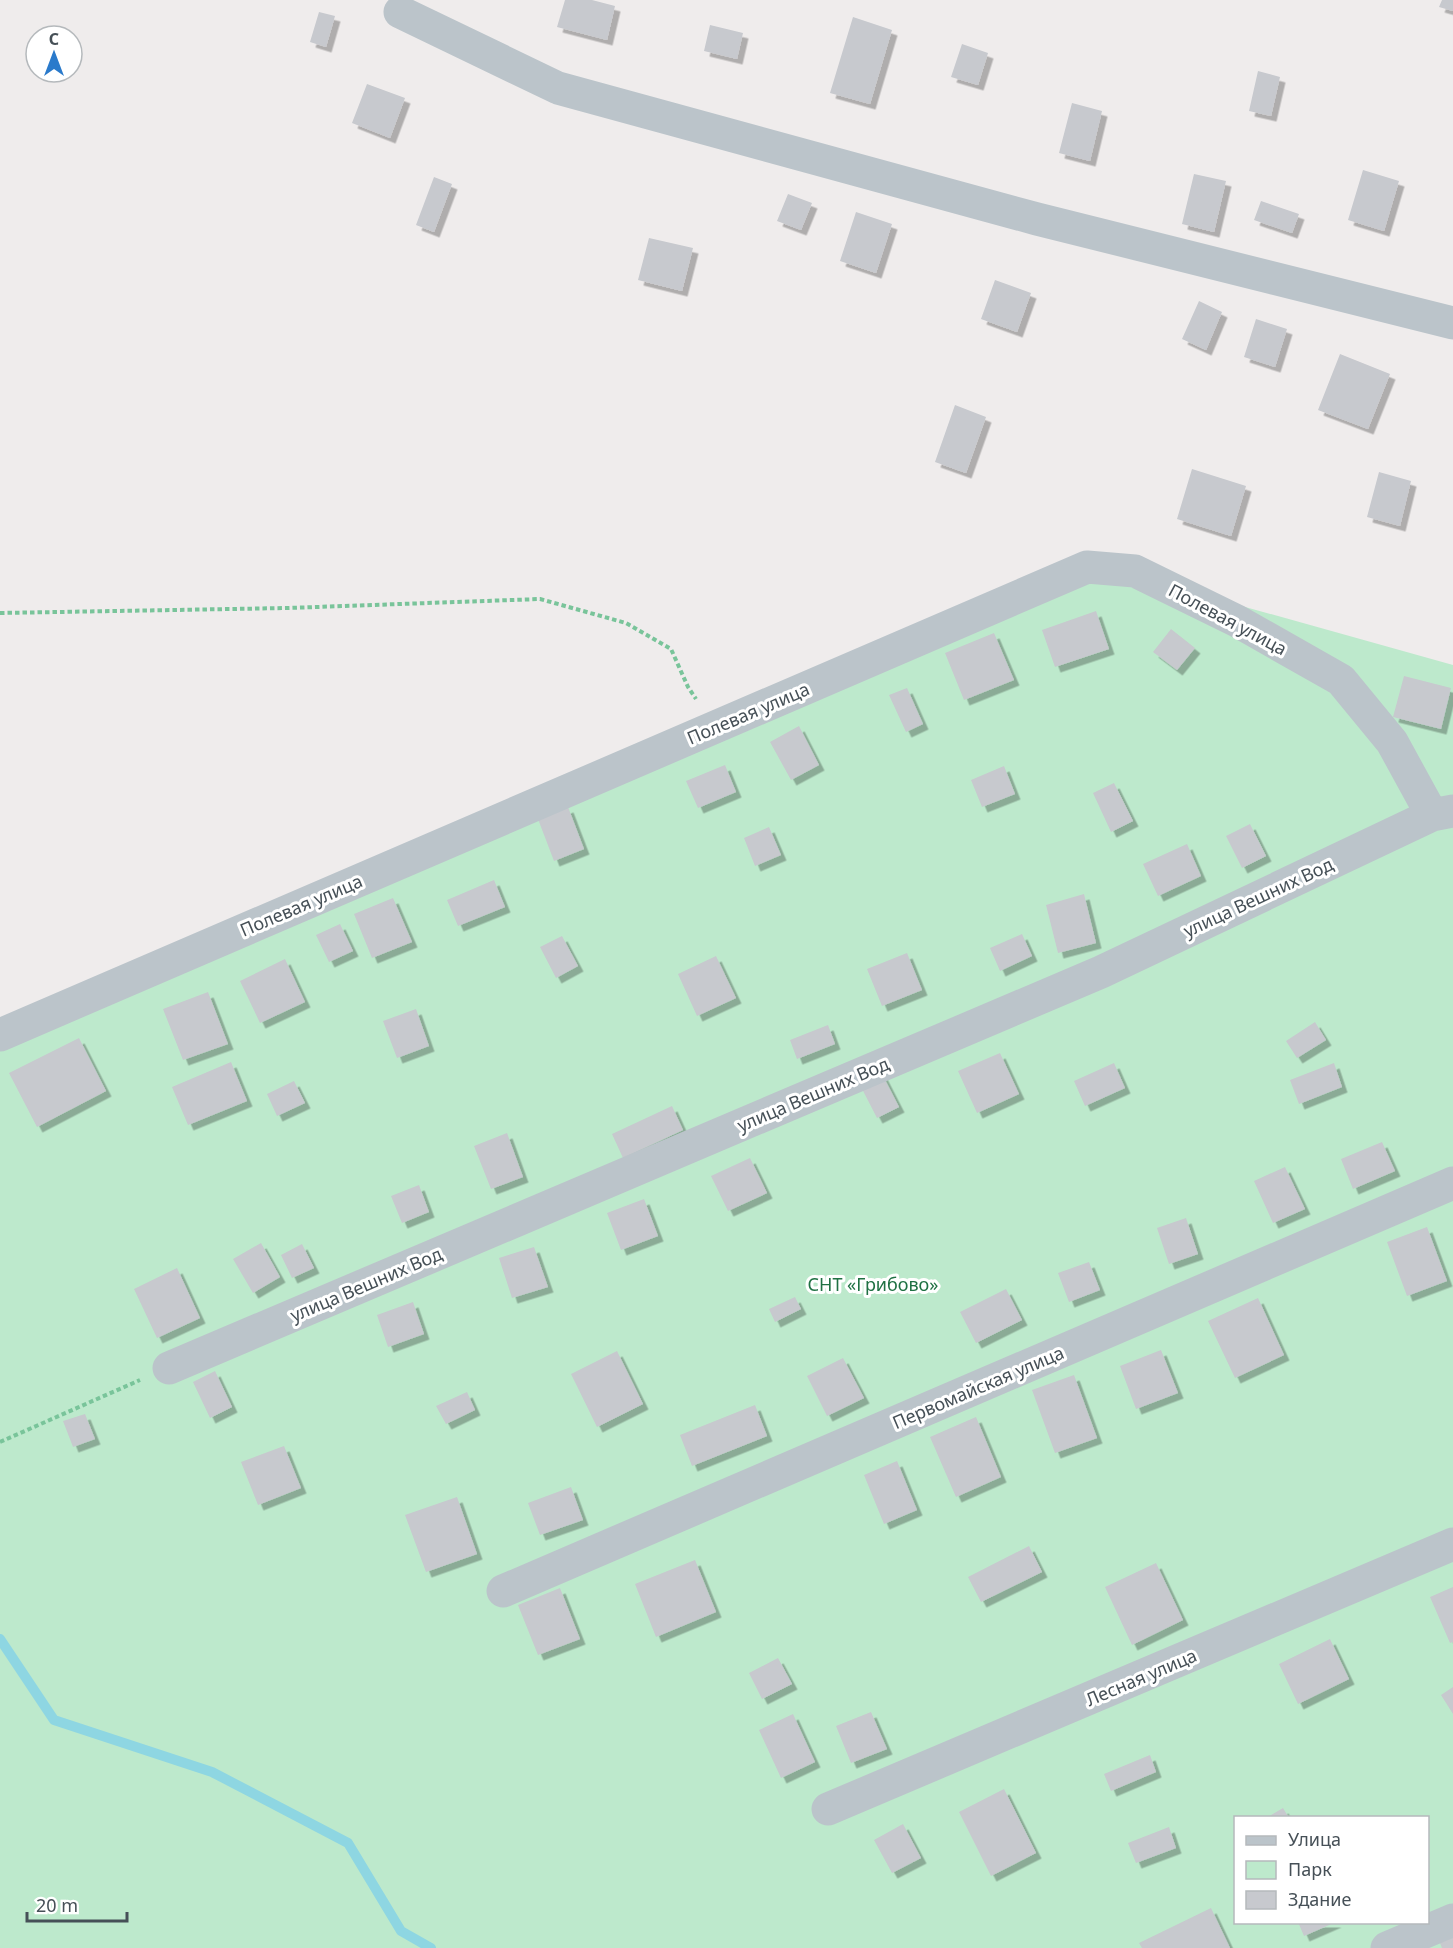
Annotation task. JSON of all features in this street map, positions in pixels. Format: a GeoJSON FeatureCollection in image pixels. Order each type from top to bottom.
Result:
{"type":"FeatureCollection","features":[{"type":"Feature","properties":{"kind":"lane"},"geometry":{"type":"LineString","coordinates":[[400,12],[558,88],[1026,216],[1453,323]]}},
{"type":"Feature","properties":{"kind":"lane","name":"Полевая улица"},"geometry":{"type":"LineString","coordinates":[[0,1035],[1087,567],[1136,571],[1237,621],[1341,680],[1392,742],[1443,813]]}},
{"type":"Feature","properties":{"kind":"lane","name":"улица Вешних Вод"},"geometry":{"type":"LineString","coordinates":[[169,1368],[1101,972],[1443,813]]}},
{"type":"Feature","properties":{"kind":"lane","name":"Первомайская улица"},"geometry":{"type":"LineString","coordinates":[[504,1591],[1453,1183]]}},
{"type":"Feature","properties":{"kind":"lane","name":"Лесная улица"},"geometry":{"type":"LineString","coordinates":[[828,1809],[1453,1544]]}},
{"type":"Feature","properties":{"kind":"lane"},"geometry":{"type":"LineString","coordinates":[[1386,1948],[1453,1920]]}},
{"type":"Feature","properties":{"kind":"path"},"geometry":{"type":"LineString","coordinates":[[0,612],[288,608],[540,599],[626,623],[671,649],[688,687],[715,727]]}},
{"type":"Feature","properties":{"kind":"path"},"geometry":{"type":"LineString","coordinates":[[0,1442],[56,1415],[169,1368]]}},
{"type":"Feature","properties":{"kind":"green space","name":"СНТ «Грибово»"},"geometry":{"type":"Polygon","coordinates":[[[1081,561],[1453,665],[1453,1948],[0,1948],[0,1028],[1081,561]]]}},
{"type":"Feature","properties":{"kind":"building"},"geometry":{"type":"Polygon","coordinates":[[[565,0],[592,0],[615,6],[607,40],[557,27],[565,0]]]}},
{"type":"Feature","properties":{"kind":"building"},"geometry":{"type":"Polygon","coordinates":[[[1442,0],[1453,0],[1453,11],[1439,7],[1442,0]]]}},
{"type":"Feature","properties":{"kind":"building"},"geometry":{"type":"Polygon","coordinates":[[[319,12],[335,16],[326,47],[310,42],[319,12]]]}},
{"type":"Feature","properties":{"kind":"building"},"geometry":{"type":"Polygon","coordinates":[[[853,17],[892,30],[870,104],[830,93],[853,17]]]}},
{"type":"Feature","properties":{"kind":"building"},"geometry":{"type":"Polygon","coordinates":[[[710,25],[743,33],[737,59],[704,51],[710,25]]]}},
{"type":"Feature","properties":{"kind":"building"},"geometry":{"type":"Polygon","coordinates":[[[962,44],[988,53],[978,85],[951,77],[962,44]]]}},
{"type":"Feature","properties":{"kind":"building"},"geometry":{"type":"Polygon","coordinates":[[[1258,71],[1280,77],[1271,116],[1249,111],[1258,71]]]}},
{"type":"Feature","properties":{"kind":"building"},"geometry":{"type":"Polygon","coordinates":[[[367,84],[405,98],[390,138],[352,123],[367,84]]]}},
{"type":"Feature","properties":{"kind":"building"},"geometry":{"type":"Polygon","coordinates":[[[1072,103],[1102,111],[1090,161],[1059,153],[1072,103]]]}},
{"type":"Feature","properties":{"kind":"building"},"geometry":{"type":"Polygon","coordinates":[[[1363,170],[1399,181],[1384,231],[1348,220],[1363,170]]]}},
{"type":"Feature","properties":{"kind":"building"},"geometry":{"type":"Polygon","coordinates":[[[1194,174],[1226,181],[1214,232],[1182,224],[1194,174]]]}},
{"type":"Feature","properties":{"kind":"building"},"geometry":{"type":"Polygon","coordinates":[[[434,177],[452,184],[434,232],[416,225],[434,177]]]}},
{"type":"Feature","properties":{"kind":"building"},"geometry":{"type":"Polygon","coordinates":[[[788,194],[812,203],[801,230],[777,221],[788,194]]]}},
{"type":"Feature","properties":{"kind":"building"},"geometry":{"type":"Polygon","coordinates":[[[1261,201],[1299,214],[1292,233],[1254,220],[1261,201]]]}},
{"type":"Feature","properties":{"kind":"building"},"geometry":{"type":"Polygon","coordinates":[[[856,212],[892,224],[876,273],[840,261],[856,212]]]}},
{"type":"Feature","properties":{"kind":"building"},"geometry":{"type":"Polygon","coordinates":[[[649,238],[693,248],[682,291],[638,280],[649,238]]]}},
{"type":"Feature","properties":{"kind":"building"},"geometry":{"type":"Polygon","coordinates":[[[995,280],[1031,293],[1017,332],[981,319],[995,280]]]}},
{"type":"Feature","properties":{"kind":"building"},"geometry":{"type":"Polygon","coordinates":[[[1199,301],[1222,312],[1206,350],[1182,339],[1199,301]]]}},
{"type":"Feature","properties":{"kind":"building"},"geometry":{"type":"Polygon","coordinates":[[[1256,319],[1287,329],[1275,367],[1244,357],[1256,319]]]}},
{"type":"Feature","properties":{"kind":"building"},"geometry":{"type":"Polygon","coordinates":[[[1340,354],[1390,374],[1368,429],[1318,410],[1340,354]]]}},
{"type":"Feature","properties":{"kind":"building"},"geometry":{"type":"Polygon","coordinates":[[[955,405],[986,417],[966,473],[935,462],[955,405]]]}},
{"type":"Feature","properties":{"kind":"building"},"geometry":{"type":"Polygon","coordinates":[[[1192,469],[1246,486],[1231,536],[1177,519],[1192,469]]]}},
{"type":"Feature","properties":{"kind":"building"},"geometry":{"type":"Polygon","coordinates":[[[1379,472],[1411,481],[1400,526],[1367,517],[1379,472]]]}},
{"type":"Feature","properties":{"kind":"building"},"geometry":{"type":"Polygon","coordinates":[[[1096,611],[1109,649],[1055,667],[1042,630],[1096,611]]]}},
{"type":"Feature","properties":{"kind":"building"},"geometry":{"type":"Polygon","coordinates":[[[1171,629],[1195,648],[1177,670],[1153,652],[1171,629]]]}},
{"type":"Feature","properties":{"kind":"building"},"geometry":{"type":"Polygon","coordinates":[[[994,633],[1014,680],[964,700],[945,653],[994,633]]]}},
{"type":"Feature","properties":{"kind":"building"},"geometry":{"type":"Polygon","coordinates":[[[1404,676],[1451,688],[1441,729],[1393,717],[1404,676]]]}},
{"type":"Feature","properties":{"kind":"building"},"geometry":{"type":"Polygon","coordinates":[[[907,688],[923,724],[906,732],[889,695],[907,688]]]}},
{"type":"Feature","properties":{"kind":"building"},"geometry":{"type":"Polygon","coordinates":[[[799,726],[819,765],[791,780],[770,742],[799,726]]]}},
{"type":"Feature","properties":{"kind":"building"},"geometry":{"type":"Polygon","coordinates":[[[725,765],[736,792],[698,808],[686,781],[725,765]]]}},
{"type":"Feature","properties":{"kind":"building"},"geometry":{"type":"Polygon","coordinates":[[[1004,766],[1015,794],[982,807],[971,780],[1004,766]]]}},
{"type":"Feature","properties":{"kind":"building"},"geometry":{"type":"Polygon","coordinates":[[[1114,783],[1133,821],[1111,832],[1093,793],[1114,783]]]}},
{"type":"Feature","properties":{"kind":"building"},"geometry":{"type":"Polygon","coordinates":[[[568,807],[584,849],[554,861],[538,819],[568,807]]]}},
{"type":"Feature","properties":{"kind":"building"},"geometry":{"type":"Polygon","coordinates":[[[1250,824],[1266,856],[1242,868],[1226,836],[1250,824]]]}},
{"type":"Feature","properties":{"kind":"building"},"geometry":{"type":"Polygon","coordinates":[[[769,827],[781,855],[755,866],[744,838],[769,827]]]}},
{"type":"Feature","properties":{"kind":"building"},"geometry":{"type":"Polygon","coordinates":[[[1187,844],[1201,876],[1158,896],[1143,864],[1187,844]]]}},
{"type":"Feature","properties":{"kind":"building"},"geometry":{"type":"Polygon","coordinates":[[[494,880],[505,907],[458,926],[447,900],[494,880]]]}},
{"type":"Feature","properties":{"kind":"building"},"geometry":{"type":"Polygon","coordinates":[[[1084,894],[1096,943],[1058,953],[1046,905],[1084,894]]]}},
{"type":"Feature","properties":{"kind":"building"},"geometry":{"type":"Polygon","coordinates":[[[393,898],[412,942],[372,958],[354,914],[393,898]]]}},
{"type":"Feature","properties":{"kind":"building"},"geometry":{"type":"Polygon","coordinates":[[[340,924],[353,951],[329,962],[316,935],[340,924]]]}},
{"type":"Feature","properties":{"kind":"building"},"geometry":{"type":"Polygon","coordinates":[[[1022,934],[1032,956],[1000,971],[990,948],[1022,934]]]}},
{"type":"Feature","properties":{"kind":"building"},"geometry":{"type":"Polygon","coordinates":[[[562,936],[578,966],[556,978],[540,947],[562,936]]]}},
{"type":"Feature","properties":{"kind":"building"},"geometry":{"type":"Polygon","coordinates":[[[907,953],[922,990],[882,1006],[867,969],[907,953]]]}},
{"type":"Feature","properties":{"kind":"building"},"geometry":{"type":"Polygon","coordinates":[[[716,956],[736,998],[697,1016],[678,974],[716,956]]]}},
{"type":"Feature","properties":{"kind":"building"},"geometry":{"type":"Polygon","coordinates":[[[285,959],[305,1002],[260,1023],[240,981],[285,959]]]}},
{"type":"Feature","properties":{"kind":"building"},"geometry":{"type":"Polygon","coordinates":[[[208,992],[228,1044],[183,1060],[163,1009],[208,992]]]}},
{"type":"Feature","properties":{"kind":"building"},"geometry":{"type":"Polygon","coordinates":[[[416,1009],[429,1046],[397,1058],[383,1021],[416,1009]]]}},
{"type":"Feature","properties":{"kind":"building"},"geometry":{"type":"Polygon","coordinates":[[[1315,1022],[1326,1040],[1297,1058],[1286,1041],[1315,1022]]]}},
{"type":"Feature","properties":{"kind":"building"},"geometry":{"type":"Polygon","coordinates":[[[828,1025],[835,1044],[797,1059],[790,1040],[828,1025]]]}},
{"type":"Feature","properties":{"kind":"building"},"geometry":{"type":"Polygon","coordinates":[[[79,1038],[106,1091],[37,1127],[9,1073],[79,1038]]]}},
{"type":"Feature","properties":{"kind":"building"},"geometry":{"type":"Polygon","coordinates":[[[1000,1053],[1019,1094],[977,1113],[958,1071],[1000,1053]]]}},
{"type":"Feature","properties":{"kind":"building"},"geometry":{"type":"Polygon","coordinates":[[[231,1062],[247,1101],[188,1125],[172,1087],[231,1062]]]}},
{"type":"Feature","properties":{"kind":"building"},"geometry":{"type":"Polygon","coordinates":[[[1114,1063],[1125,1088],[1085,1106],[1074,1081],[1114,1063]]]}},
{"type":"Feature","properties":{"kind":"building"},"geometry":{"type":"Polygon","coordinates":[[[1334,1063],[1342,1087],[1299,1104],[1290,1080],[1334,1063]]]}},
{"type":"Feature","properties":{"kind":"building"},"geometry":{"type":"Polygon","coordinates":[[[881,1072],[899,1107],[877,1118],[859,1083],[881,1072]]]}},
{"type":"Feature","properties":{"kind":"building"},"geometry":{"type":"Polygon","coordinates":[[[294,1081],[305,1103],[277,1116],[267,1094],[294,1081]]]}},
{"type":"Feature","properties":{"kind":"building"},"geometry":{"type":"Polygon","coordinates":[[[672,1106],[683,1130],[623,1158],[612,1134],[672,1106]]]}},
{"type":"Feature","properties":{"kind":"building"},"geometry":{"type":"Polygon","coordinates":[[[507,1133],[523,1177],[491,1189],[474,1146],[507,1133]]]}},
{"type":"Feature","properties":{"kind":"building"},"geometry":{"type":"Polygon","coordinates":[[[1382,1142],[1395,1171],[1353,1189],[1341,1159],[1382,1142]]]}},
{"type":"Feature","properties":{"kind":"building"},"geometry":{"type":"Polygon","coordinates":[[[750,1158],[767,1193],[728,1211],[711,1176],[750,1158]]]}},
{"type":"Feature","properties":{"kind":"building"},"geometry":{"type":"Polygon","coordinates":[[[1285,1167],[1305,1209],[1273,1223],[1254,1181],[1285,1167]]]}},
{"type":"Feature","properties":{"kind":"building"},"geometry":{"type":"Polygon","coordinates":[[[419,1185],[429,1212],[402,1223],[391,1196],[419,1185]]]}},
{"type":"Feature","properties":{"kind":"building"},"geometry":{"type":"Polygon","coordinates":[[[644,1199],[658,1236],[621,1250],[607,1213],[644,1199]]]}},
{"type":"Feature","properties":{"kind":"building"},"geometry":{"type":"Polygon","coordinates":[[[1186,1218],[1198,1254],[1169,1264],[1157,1228],[1186,1218]]]}},
{"type":"Feature","properties":{"kind":"building"},"geometry":{"type":"Polygon","coordinates":[[[1427,1227],[1447,1281],[1407,1296],[1387,1242],[1427,1227]]]}},
{"type":"Feature","properties":{"kind":"building"},"geometry":{"type":"Polygon","coordinates":[[[261,1243],[280,1277],[253,1293],[233,1259],[261,1243]]]}},
{"type":"Feature","properties":{"kind":"building"},"geometry":{"type":"Polygon","coordinates":[[[302,1244],[314,1268],[292,1278],[281,1255],[302,1244]]]}},
{"type":"Feature","properties":{"kind":"building"},"geometry":{"type":"Polygon","coordinates":[[[534,1247],[548,1287],[512,1298],[499,1258],[534,1247]]]}},
{"type":"Feature","properties":{"kind":"building"},"geometry":{"type":"Polygon","coordinates":[[[1089,1262],[1100,1290],[1069,1302],[1058,1273],[1089,1262]]]}},
{"type":"Feature","properties":{"kind":"building"},"geometry":{"type":"Polygon","coordinates":[[[177,1268],[200,1318],[157,1338],[134,1289],[177,1268]]]}},
{"type":"Feature","properties":{"kind":"building"},"geometry":{"type":"Polygon","coordinates":[[[1006,1289],[1022,1320],[976,1343],[960,1312],[1006,1289]]]}},
{"type":"Feature","properties":{"kind":"building"},"geometry":{"type":"Polygon","coordinates":[[[795,1297],[801,1309],[775,1322],[769,1309],[795,1297]]]}},
{"type":"Feature","properties":{"kind":"building"},"geometry":{"type":"Polygon","coordinates":[[[1258,1298],[1284,1355],[1235,1378],[1208,1321],[1258,1298]]]}},
{"type":"Feature","properties":{"kind":"building"},"geometry":{"type":"Polygon","coordinates":[[[413,1302],[424,1334],[388,1347],[377,1315],[413,1302]]]}},
{"type":"Feature","properties":{"kind":"building"},"geometry":{"type":"Polygon","coordinates":[[[1161,1350],[1178,1393],[1136,1409],[1120,1366],[1161,1350]]]}},
{"type":"Feature","properties":{"kind":"building"},"geometry":{"type":"Polygon","coordinates":[[[617,1351],[643,1404],[597,1427],[571,1374],[617,1351]]]}},
{"type":"Feature","properties":{"kind":"building"},"geometry":{"type":"Polygon","coordinates":[[[843,1358],[864,1398],[827,1416],[807,1376],[843,1358]]]}},
{"type":"Feature","properties":{"kind":"building"},"geometry":{"type":"Polygon","coordinates":[[[215,1371],[232,1407],[210,1418],[193,1382],[215,1371]]]}},
{"type":"Feature","properties":{"kind":"building"},"geometry":{"type":"Polygon","coordinates":[[[1074,1375],[1097,1438],[1055,1453],[1032,1390],[1074,1375]]]}},
{"type":"Feature","properties":{"kind":"building"},"geometry":{"type":"Polygon","coordinates":[[[467,1392],[475,1410],[446,1424],[436,1406],[467,1392]]]}},
{"type":"Feature","properties":{"kind":"building"},"geometry":{"type":"Polygon","coordinates":[[[755,1405],[767,1436],[692,1466],[680,1435],[755,1405]]]}},
{"type":"Feature","properties":{"kind":"building"},"geometry":{"type":"Polygon","coordinates":[[[85,1414],[95,1439],[73,1447],[63,1421],[85,1414]]]}},
{"type":"Feature","properties":{"kind":"building"},"geometry":{"type":"Polygon","coordinates":[[[976,1417],[1001,1477],[956,1497],[930,1437],[976,1417]]]}},
{"type":"Feature","properties":{"kind":"building"},"geometry":{"type":"Polygon","coordinates":[[[284,1446],[301,1488],[258,1505],[241,1462],[284,1446]]]}},
{"type":"Feature","properties":{"kind":"building"},"geometry":{"type":"Polygon","coordinates":[[[897,1461],[917,1510],[884,1524],[864,1475],[897,1461]]]}},
{"type":"Feature","properties":{"kind":"building"},"geometry":{"type":"Polygon","coordinates":[[[571,1487],[583,1520],[540,1535],[528,1503],[571,1487]]]}},
{"type":"Feature","properties":{"kind":"building"},"geometry":{"type":"Polygon","coordinates":[[[457,1497],[477,1554],[426,1572],[405,1515],[457,1497]]]}},
{"type":"Feature","properties":{"kind":"building"},"geometry":{"type":"Polygon","coordinates":[[[1029,1546],[1042,1572],[981,1602],[968,1577],[1029,1546]]]}},
{"type":"Feature","properties":{"kind":"building"},"geometry":{"type":"Polygon","coordinates":[[[695,1560],[716,1612],[656,1637],[635,1584],[695,1560]]]}},
{"type":"Feature","properties":{"kind":"building"},"geometry":{"type":"Polygon","coordinates":[[[1156,1563],[1183,1620],[1132,1645],[1105,1587],[1156,1563]]]}},
{"type":"Feature","properties":{"kind":"building"},"geometry":{"type":"Polygon","coordinates":[[[1453,1587],[1453,1642],[1450,1643],[1430,1597],[1453,1587]]]}},
{"type":"Feature","properties":{"kind":"building"},"geometry":{"type":"Polygon","coordinates":[[[560,1588],[580,1639],[538,1655],[518,1605],[560,1588]]]}},
{"type":"Feature","properties":{"kind":"building"},"geometry":{"type":"Polygon","coordinates":[[[1330,1639],[1349,1679],[1298,1704],[1279,1664],[1330,1639]]]}},
{"type":"Feature","properties":{"kind":"building"},"geometry":{"type":"Polygon","coordinates":[[[778,1658],[792,1684],[762,1699],[749,1673],[778,1658]]]}},
{"type":"Feature","properties":{"kind":"building"},"geometry":{"type":"Polygon","coordinates":[[[1453,1687],[1453,1714],[1441,1695],[1453,1687]]]}},
{"type":"Feature","properties":{"kind":"building"},"geometry":{"type":"Polygon","coordinates":[[[871,1712],[887,1749],[851,1763],[836,1726],[871,1712]]]}},
{"type":"Feature","properties":{"kind":"building"},"geometry":{"type":"Polygon","coordinates":[[[793,1714],[815,1762],[781,1778],[759,1730],[793,1714]]]}},
{"type":"Feature","properties":{"kind":"building"},"geometry":{"type":"Polygon","coordinates":[[[1150,1755],[1156,1772],[1111,1791],[1104,1774],[1150,1755]]]}},
{"type":"Feature","properties":{"kind":"building"},"geometry":{"type":"Polygon","coordinates":[[[1004,1789],[1036,1853],[991,1876],[959,1812],[1004,1789]]]}},
{"type":"Feature","properties":{"kind":"building"},"geometry":{"type":"Polygon","coordinates":[[[1283,1808],[1288,1816],[1269,1816],[1283,1808]]]}},
{"type":"Feature","properties":{"kind":"building"},"geometry":{"type":"Polygon","coordinates":[[[903,1824],[921,1858],[892,1873],[874,1840],[903,1824]]]}},
{"type":"Feature","properties":{"kind":"building"},"geometry":{"type":"Polygon","coordinates":[[[1169,1827],[1176,1848],[1136,1863],[1128,1843],[1169,1827]]]}},
{"type":"Feature","properties":{"kind":"building"},"geometry":{"type":"Polygon","coordinates":[[[1211,1908],[1230,1948],[1142,1948],[1139,1943],[1211,1908]]]}},
{"type":"Feature","properties":{"kind":"building"},"geometry":{"type":"Polygon","coordinates":[[[1299,1924],[1331,1924],[1304,1936],[1299,1924]]]}},
{"type":"Feature","properties":{"kind":"building"},"geometry":{"type":"Polygon","coordinates":[[[1453,1932],[1453,1948],[1442,1948],[1438,1938],[1453,1932]]]}},
{"type":"Feature","properties":{"kind":"waterway"},"geometry":{"type":"LineString","coordinates":[[0,1639],[54,1720],[212,1772],[348,1843],[401,1931],[431,1948]]}}]}
